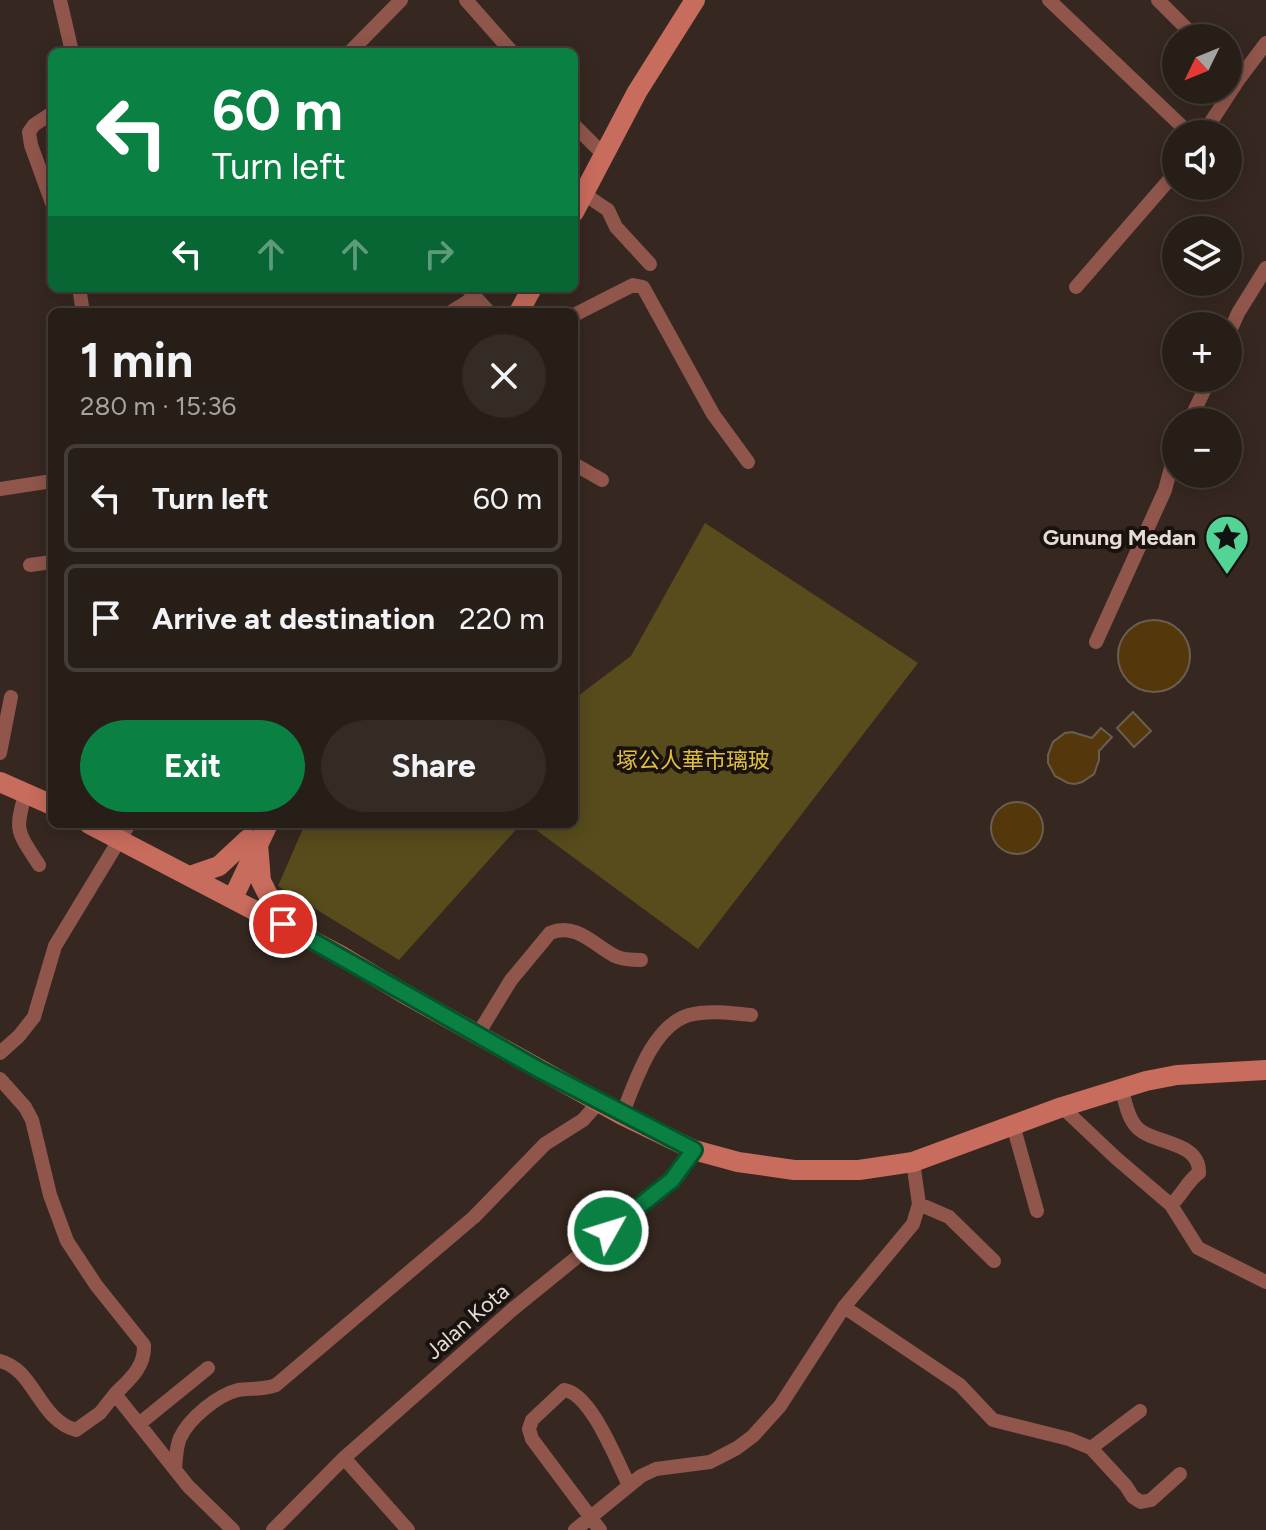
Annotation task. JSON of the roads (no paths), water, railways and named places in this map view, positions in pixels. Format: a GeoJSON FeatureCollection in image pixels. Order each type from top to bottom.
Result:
{"type":"FeatureCollection","features":[{"type":"Feature","properties":{"kind":"main road"},"geometry":{"type":"LineString","coordinates":[[579,203],[637,92],[695,0]]}},
{"type":"Feature","properties":{"kind":"main road"},"geometry":{"type":"LineString","coordinates":[[0,782],[48,803]]}},
{"type":"Feature","properties":{"kind":"main road"},"geometry":{"type":"LineString","coordinates":[[125,832],[190,876],[283,924],[622,1115],[694,1150],[738,1162],[794,1170],[859,1170],[913,1162],[1121,1088],[1177,1075],[1266,1070]]}},
{"type":"Feature","properties":{"kind":"main road"},"geometry":{"type":"LineString","coordinates":[[190,876],[219,866],[254,836]]}},
{"type":"Feature","properties":{"kind":"main road"},"geometry":{"type":"LineString","coordinates":[[228,895],[254,836]]}},
{"type":"Feature","properties":{"kind":"main road"},"geometry":{"type":"LineString","coordinates":[[254,836],[261,881],[283,924]]}},
{"type":"Feature","properties":{"kind":"street"},"geometry":{"type":"LineString","coordinates":[[60,0],[71,48]]}},
{"type":"Feature","properties":{"kind":"street"},"geometry":{"type":"LineString","coordinates":[[354,48],[401,0]]}},
{"type":"Feature","properties":{"kind":"street"},"geometry":{"type":"LineString","coordinates":[[466,0],[508,48]]}},
{"type":"Feature","properties":{"kind":"street"},"geometry":{"type":"LineString","coordinates":[[1049,0],[1175,120]]}},
{"type":"Feature","properties":{"kind":"street"},"geometry":{"type":"LineString","coordinates":[[1158,0],[1182,24]]}},
{"type":"Feature","properties":{"kind":"street"},"geometry":{"type":"LineString","coordinates":[[1242,66],[1266,43]]}},
{"type":"Feature","properties":{"kind":"street"},"geometry":{"type":"LineString","coordinates":[[48,116],[29,132],[48,192]]}},
{"type":"Feature","properties":{"kind":"street"},"geometry":{"type":"LineString","coordinates":[[578,129],[605,156]]}},
{"type":"Feature","properties":{"kind":"street"},"geometry":{"type":"LineString","coordinates":[[1076,287],[1162,188]]}},
{"type":"Feature","properties":{"kind":"street"},"geometry":{"type":"LineString","coordinates":[[579,203],[603,204],[616,227],[650,264]]}},
{"type":"Feature","properties":{"kind":"street"},"geometry":{"type":"LineString","coordinates":[[1239,312],[1266,268]]}},
{"type":"Feature","properties":{"kind":"street"},"geometry":{"type":"LineString","coordinates":[[578,313],[633,285],[643,287],[713,414],[748,462]]}},
{"type":"Feature","properties":{"kind":"street"},"geometry":{"type":"LineString","coordinates":[[455,308],[471,293],[485,308]]}},
{"type":"Feature","properties":{"kind":"street"},"geometry":{"type":"LineString","coordinates":[[578,466],[602,480]]}},
{"type":"Feature","properties":{"kind":"street"},"geometry":{"type":"LineString","coordinates":[[0,489],[48,482]]}},
{"type":"Feature","properties":{"kind":"street"},"geometry":{"type":"LineString","coordinates":[[1096,642],[1166,488]]}},
{"type":"Feature","properties":{"kind":"street"},"geometry":{"type":"LineString","coordinates":[[30,565],[48,563]]}},
{"type":"Feature","properties":{"kind":"street"},"geometry":{"type":"LineString","coordinates":[[0,753],[11,697]]}},
{"type":"Feature","properties":{"kind":"street"},"geometry":{"type":"LineString","coordinates":[[26,792],[18,817],[19,833],[39,865]]}},
{"type":"Feature","properties":{"kind":"street"},"geometry":{"type":"LineString","coordinates":[[0,1053],[34,1017],[55,946],[125,832]]}},
{"type":"Feature","properties":{"kind":"street"},"geometry":{"type":"LineString","coordinates":[[478,1034],[511,980],[550,933],[571,931],[588,937],[616,957],[641,960]]}},
{"type":"Feature","properties":{"kind":"street"},"geometry":{"type":"LineString","coordinates":[[622,1115],[648,1053],[680,1018],[700,1013],[751,1015]]}},
{"type":"Feature","properties":{"kind":"street"},"geometry":{"type":"LineString","coordinates":[[0,1079],[25,1107],[32,1120],[50,1195],[67,1241],[96,1285],[144,1345],[145,1356],[141,1366],[115,1394],[76,1430],[64,1427],[45,1408],[18,1370],[0,1361]]}},
{"type":"Feature","properties":{"kind":"street"},"geometry":{"type":"LineString","coordinates":[[1121,1088],[1137,1128],[1174,1143],[1193,1157],[1199,1167],[1199,1173],[1171,1205]]}},
{"type":"Feature","properties":{"kind":"street"},"geometry":{"type":"LineString","coordinates":[[175,1469],[180,1438],[209,1407],[223,1396],[238,1390],[276,1385],[454,1235],[545,1144],[583,1120],[599,1102]]}},
{"type":"Feature","properties":{"kind":"street"},"geometry":{"type":"LineString","coordinates":[[1062,1107],[1171,1205],[1198,1248],[1266,1282]]}},
{"type":"Feature","properties":{"kind":"street"},"geometry":{"type":"LineString","coordinates":[[1013,1125],[1037,1211]]}},
{"type":"Feature","properties":{"kind":"street","name":"Jalan Kota"},"geometry":{"type":"LineString","coordinates":[[273,1530],[344,1458],[523,1301],[672,1180],[694,1150]]}},
{"type":"Feature","properties":{"kind":"street"},"geometry":{"type":"LineString","coordinates":[[575,1530],[596,1524],[629,1485],[656,1469],[710,1462],[753,1436],[780,1406],[844,1307],[913,1224],[919,1204],[913,1162]]}},
{"type":"Feature","properties":{"kind":"street"},"geometry":{"type":"LineString","coordinates":[[919,1204],[949,1217],[994,1261]]}},
{"type":"Feature","properties":{"kind":"street"},"geometry":{"type":"LineString","coordinates":[[844,1307],[960,1385],[993,1420],[1069,1439],[1091,1448],[1133,1497],[1141,1502],[1151,1500],[1180,1474]]}},
{"type":"Feature","properties":{"kind":"street"},"geometry":{"type":"LineString","coordinates":[[139,1424],[208,1368]]}},
{"type":"Feature","properties":{"kind":"street"},"geometry":{"type":"LineString","coordinates":[[596,1524],[532,1439],[529,1429],[532,1420],[564,1390],[576,1394],[598,1422],[629,1485]]}},
{"type":"Feature","properties":{"kind":"street"},"geometry":{"type":"LineString","coordinates":[[115,1394],[213,1513],[233,1530]]}},
{"type":"Feature","properties":{"kind":"street"},"geometry":{"type":"LineString","coordinates":[[1091,1448],[1140,1411]]}},
{"type":"Feature","properties":{"kind":"street"},"geometry":{"type":"LineString","coordinates":[[344,1458],[408,1530]]}},
{"type":"Feature","properties":{"kind":"place","name":"Gunung Medan"},"geometry":{"type":"Point","coordinates":[1227,576]}},
{"type":"Feature","properties":{"kind":"park label","name":"塚公人華市璃玻"},"geometry":{"type":"Point","coordinates":[693,760]}}]}
